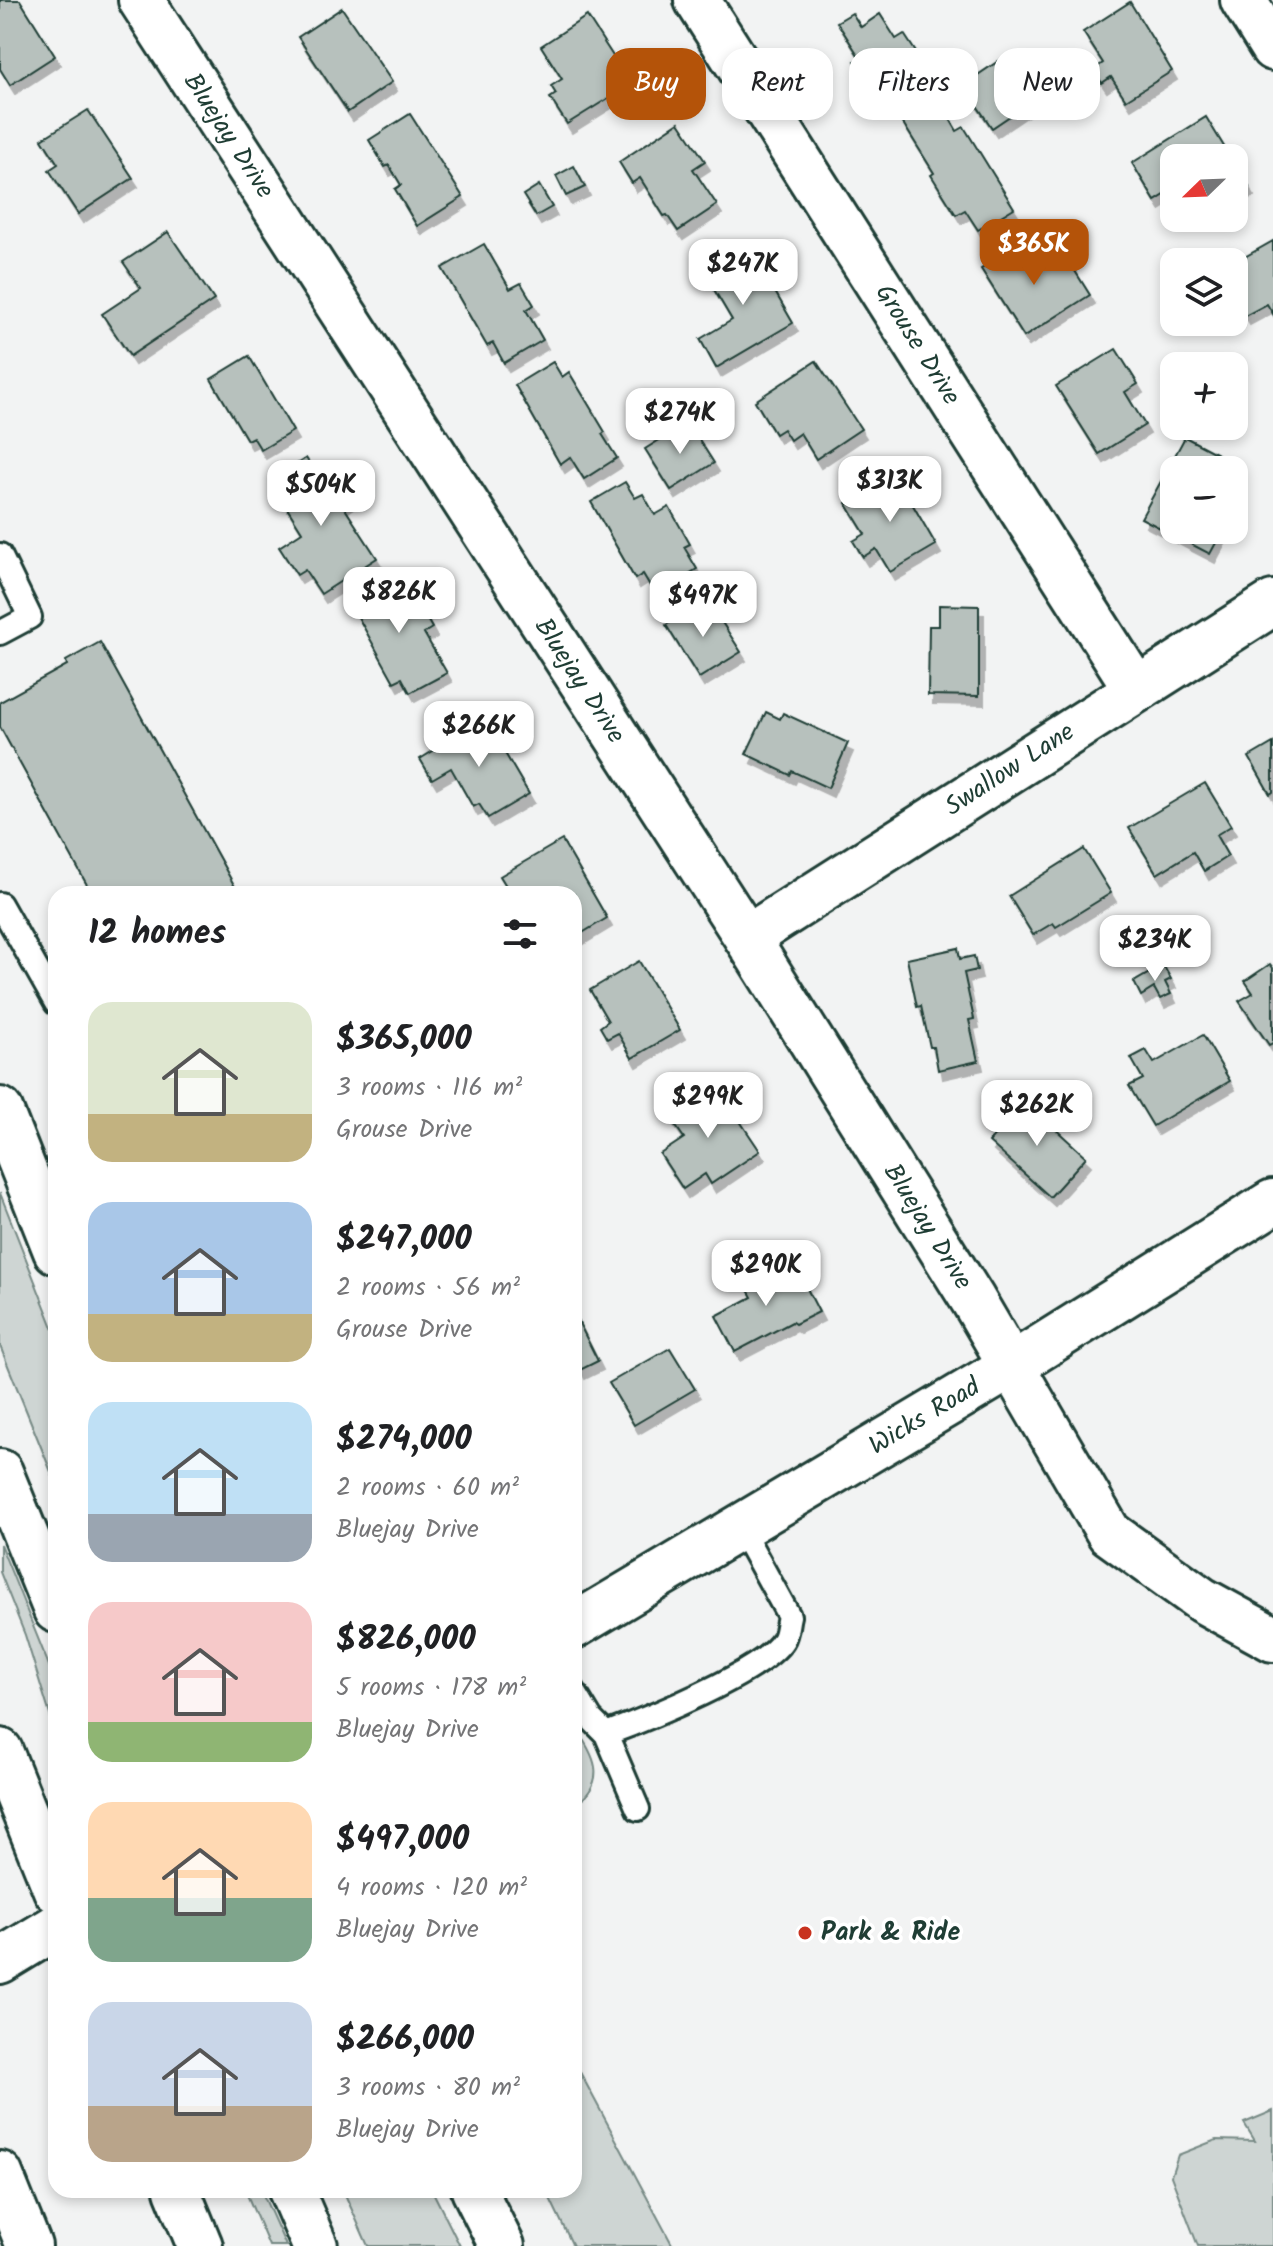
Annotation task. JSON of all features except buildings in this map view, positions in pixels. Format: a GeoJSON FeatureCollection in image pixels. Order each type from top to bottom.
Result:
{"type":"FeatureCollection","features":[{"type":"Feature","properties":{"kind":"main road","name":"Bluejay Drive"},"geometry":{"type":"LineString","coordinates":[[141,0],[747,938],[973,1300],[1109,1533],[1202,1600],[1273,1639]]}},
{"type":"Feature","properties":{"kind":"main road","name":"Grouse Drive"},"geometry":{"type":"LineString","coordinates":[[697,0],[1136,689]]}},
{"type":"Feature","properties":{"kind":"main road"},"geometry":{"type":"LineString","coordinates":[[1243,0],[1273,48]]}},
{"type":"Feature","properties":{"kind":"main road","name":"Swallow Lane"},"geometry":{"type":"LineString","coordinates":[[747,938],[1273,603]]}},
{"type":"Feature","properties":{"kind":"main road"},"geometry":{"type":"LineString","coordinates":[[0,1110],[48,1231]]}},
{"type":"Feature","properties":{"kind":"main road","name":"Wicks Road"},"geometry":{"type":"LineString","coordinates":[[582,1621],[1011,1366],[1273,1202]]}},
{"type":"Feature","properties":{"kind":"main road"},"geometry":{"type":"LineString","coordinates":[[0,1472],[48,1590]]}},
{"type":"Feature","properties":{"kind":"main road"},"geometry":{"type":"LineString","coordinates":[[0,1751],[48,1870]]}},
{"type":"Feature","properties":{"kind":"main road"},"geometry":{"type":"LineString","coordinates":[[0,1961],[48,1932]]}},
{"type":"Feature","properties":{"kind":"main road"},"geometry":{"type":"LineString","coordinates":[[0,2174],[29,2246]]}},
{"type":"Feature","properties":{"kind":"main road"},"geometry":{"type":"LineString","coordinates":[[180,2198],[200,2246]]}},
{"type":"Feature","properties":{"kind":"main road"},"geometry":{"type":"LineString","coordinates":[[294,2198],[315,2246]]}},
{"type":"Feature","properties":{"kind":"main road"},"geometry":{"type":"LineString","coordinates":[[478,2198],[502,2246]]}},
{"type":"Feature","properties":{"kind":"lane"},"geometry":{"type":"LineString","coordinates":[[0,555],[30,617],[0,633]]}},
{"type":"Feature","properties":{"kind":"lane"},"geometry":{"type":"LineString","coordinates":[[0,904],[48,989]]}},
{"type":"Feature","properties":{"kind":"lane"},"geometry":{"type":"LineString","coordinates":[[606,1734],[650,1718],[764,1661],[784,1639],[789,1616],[740,1527]]}},
{"type":"Feature","properties":{"kind":"lane"},"geometry":{"type":"LineString","coordinates":[[582,1704],[606,1734],[638,1809]]}},
{"type":"Feature","properties":{"kind":"shaded area"},"geometry":{"type":"Polygon","coordinates":[[[0,1193],[48,1315],[48,1464],[0,1346],[0,1193]]]}},
{"type":"Feature","properties":{"kind":"shaded area"},"geometry":{"type":"Polygon","coordinates":[[[0,1544],[48,1663],[48,1708],[25,1635],[0,1572],[0,1544]]]}},
{"type":"Feature","properties":{"kind":"shaded area"},"geometry":{"type":"Polygon","coordinates":[[[582,1738],[595,1767],[592,1787],[582,1799],[582,1738]]]}},
{"type":"Feature","properties":{"kind":"shaded area"},"geometry":{"type":"Polygon","coordinates":[[[582,2076],[673,2246],[573,2246],[550,2198],[582,2198],[582,2076]]]}},
{"type":"Feature","properties":{"kind":"shaded area"},"geometry":{"type":"Polygon","coordinates":[[[1273,2111],[1273,2246],[1198,2246],[1171,2176],[1178,2155],[1216,2140],[1255,2141],[1244,2123],[1273,2111]]]}},
{"type":"Feature","properties":{"kind":"shaded area"},"geometry":{"type":"Polygon","coordinates":[[[248,2198],[265,2198],[286,2246],[269,2246],[248,2198]]]}},
{"type":"Feature","properties":{"kind":"shaded area"},"geometry":{"type":"Polygon","coordinates":[[[347,2198],[436,2198],[460,2246],[368,2246],[347,2198]]]}},
{"type":"Feature","properties":{"kind":"place","name":"Park & Ride"},"geometry":{"type":"Point","coordinates":[805,1933]}}]}
